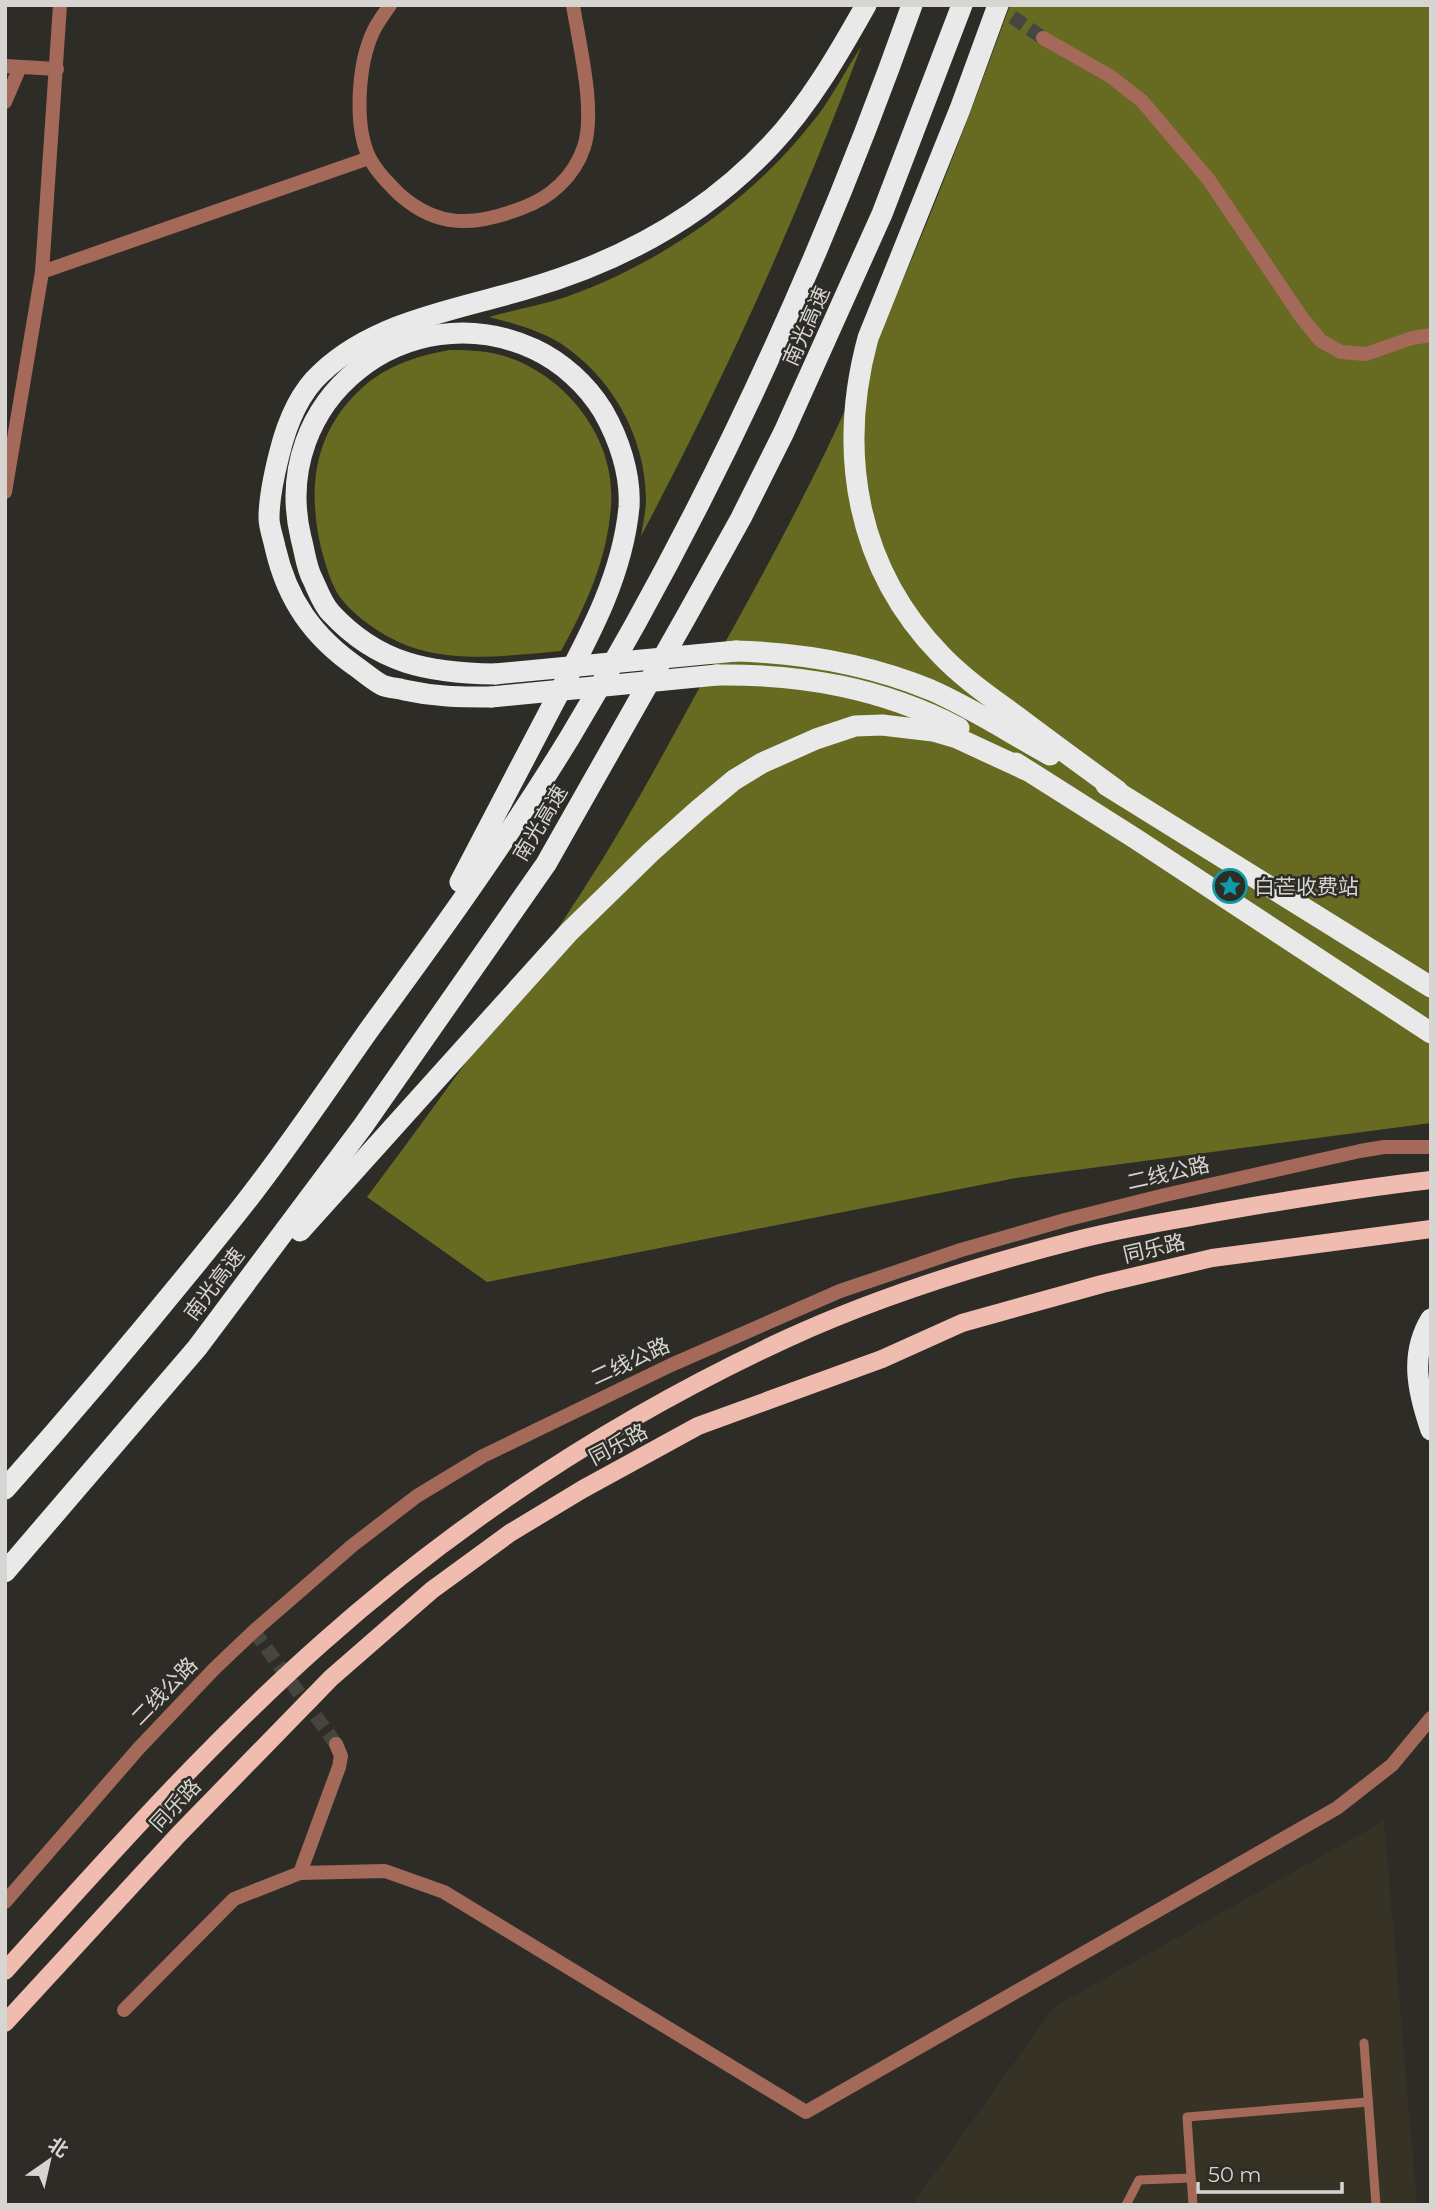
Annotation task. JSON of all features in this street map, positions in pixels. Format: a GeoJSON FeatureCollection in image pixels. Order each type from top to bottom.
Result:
{"type":"FeatureCollection","features":[{"type":"Feature","properties":{"kind":"highway"},"geometry":{"type":"LineString","coordinates":[[866,5],[804,104],[773,143],[739,177],[705,205],[664,232],[594,266],[533,288],[418,320],[376,336],[344,352],[318,376],[299,403],[284,434],[272,488],[269,520],[281,573],[301,615],[338,654],[383,685],[438,697],[491,697],[717,675],[758,674],[840,685],[880,695],[956,726],[992,747],[1431,1033]]}},
{"type":"Feature","properties":{"kind":"highway","name":"南光高速"},"geometry":{"type":"LineString","coordinates":[[5,1489],[89,1394],[240,1210],[411,972],[517,820],[570,737],[682,534],[801,289],[843,190],[912,5]]}},
{"type":"Feature","properties":{"kind":"highway","name":"南光高速"},"geometry":{"type":"LineString","coordinates":[[5,1572],[197,1348],[363,1126],[546,863],[613,749],[735,529],[784,432],[882,214],[962,5]]}},
{"type":"Feature","properties":{"kind":"highway"},"geometry":{"type":"LineString","coordinates":[[998,5],[960,109],[868,338],[855,398],[853,449],[857,490],[874,550],[886,578],[901,604],[939,653],[986,694],[1118,792]]}},
{"type":"Feature","properties":{"kind":"highway"},"geometry":{"type":"LineString","coordinates":[[411,972],[589,636],[621,555],[629,503],[626,468],[613,429],[596,400],[572,374],[545,355],[516,341],[483,333],[448,333],[412,340],[378,355],[352,374],[329,398],[312,427],[302,454],[296,494],[298,525],[310,575],[329,612],[367,644],[407,664],[451,674],[495,674],[736,651],[817,657],[895,677],[969,709],[1118,792],[1431,987]]}},
{"type":"Feature","properties":{"kind":"highway"},"geometry":{"type":"LineString","coordinates":[[197,1348],[569,932],[651,852],[734,780],[762,762],[816,739],[855,726],[882,725],[933,731],[957,738],[1026,770]]}},
{"type":"Feature","properties":{"kind":"highway"},"geometry":{"type":"LineString","coordinates":[[1364,947],[1431,998]]}},
{"type":"Feature","properties":{"kind":"highway"},"geometry":{"type":"LineString","coordinates":[[1431,1319],[1425,1329],[1416,1361],[1419,1397],[1431,1430]]}},
{"type":"Feature","properties":{"kind":"main road","name":"同乐路"},"geometry":{"type":"LineString","coordinates":[[5,1970],[185,1774],[324,1641],[413,1566],[518,1490],[621,1425],[705,1379],[789,1338],[882,1300],[996,1262],[1077,1240],[1157,1223],[1330,1192],[1431,1180]]}},
{"type":"Feature","properties":{"kind":"main road","name":"同乐路"},"geometry":{"type":"LineString","coordinates":[[5,2023],[179,1834],[331,1678],[432,1590],[510,1532],[583,1489],[698,1426],[882,1359],[962,1323],[1102,1284],[1212,1258],[1431,1228]]}},
{"type":"Feature","properties":{"kind":"street"},"geometry":{"type":"LineString","coordinates":[[5,492],[42,272],[60,5]]}},
{"type":"Feature","properties":{"kind":"street"},"geometry":{"type":"LineString","coordinates":[[390,5],[373,33],[363,63],[360,116],[362,137],[369,158],[381,176],[414,207],[435,218],[459,222],[483,220],[538,202],[558,188],[573,169],[584,147],[589,123],[573,5]]}},
{"type":"Feature","properties":{"kind":"street"},"geometry":{"type":"LineString","coordinates":[[1043,38],[1110,76],[1142,101],[1209,180],[1302,318],[1321,341],[1341,352],[1366,354],[1412,338],[1431,335]]}},
{"type":"Feature","properties":{"kind":"street"},"geometry":{"type":"LineString","coordinates":[[5,102],[13,66],[57,69]]}},
{"type":"Feature","properties":{"kind":"street"},"geometry":{"type":"LineString","coordinates":[[42,272],[369,158]]}},
{"type":"Feature","properties":{"kind":"street","name":"二线公路"},"geometry":{"type":"LineString","coordinates":[[5,1902],[139,1748],[214,1669],[273,1613],[353,1545],[417,1496],[484,1456],[671,1365],[840,1290],[961,1250],[1164,1195],[1360,1151],[1384,1147],[1431,1147]]}},
{"type":"Feature","properties":{"kind":"street"},"geometry":{"type":"LineString","coordinates":[[124,2010],[234,1899],[300,1873],[385,1871],[444,1892],[806,2112],[1338,1808],[1392,1765],[1431,1718]]}},
{"type":"Feature","properties":{"kind":"street"},"geometry":{"type":"LineString","coordinates":[[300,1873],[339,1767],[341,1756],[336,1744]]}},
{"type":"Feature","properties":{"kind":"lane"},"geometry":{"type":"LineString","coordinates":[[1364,2043],[1376,2205]]}},
{"type":"Feature","properties":{"kind":"lane"},"geometry":{"type":"LineString","coordinates":[[1193,2205],[1187,2117],[1368,2102]]}},
{"type":"Feature","properties":{"kind":"lane"},"geometry":{"type":"LineString","coordinates":[[1126,2205],[1139,2180],[1191,2178]]}},
{"type":"Feature","properties":{"kind":"shaded area"},"geometry":{"type":"Polygon","coordinates":[[[1384,1821],[1417,2205],[912,2205],[1054,2007],[1384,1821]]]}},
{"type":"Feature","properties":{"kind":"green space"},"geometry":{"type":"Polygon","coordinates":[[[1010,5],[1431,5],[1431,1123],[1016,1178],[487,1282],[367,1197],[451,1084],[558,929],[641,793],[762,575],[825,453],[900,288],[968,119],[1010,5]]]}},
{"type":"Feature","properties":{"kind":"green space"},"geometry":{"type":"Polygon","coordinates":[[[861,47],[812,173],[759,295],[641,536],[646,498],[644,475],[632,431],[610,391],[579,357],[552,338],[489,317],[547,303],[602,283],[672,246],[705,224],[766,174],[793,145],[824,107],[861,47]]]}},
{"type":"Feature","properties":{"kind":"green space"},"geometry":{"type":"Polygon","coordinates":[[[449,350],[505,356],[534,369],[553,382],[585,416],[606,458],[611,481],[611,505],[605,543],[587,599],[561,651],[469,657],[432,653],[404,645],[358,616],[339,595],[329,576],[317,525],[315,482],[324,441],[334,422],[363,387],[382,373],[414,359],[449,350]]]}},
{"type":"Feature","properties":{"kind":"tunnel"},"geometry":{"type":"LineString","coordinates":[[995,5],[1043,38]]}},
{"type":"Feature","properties":{"kind":"tunnel"},"geometry":{"type":"LineString","coordinates":[[254,1631],[336,1744]]}},
{"type":"Feature","properties":{"kind":"place","name":"白芒收费站"},"geometry":{"type":"Point","coordinates":[1230,886]}}]}
